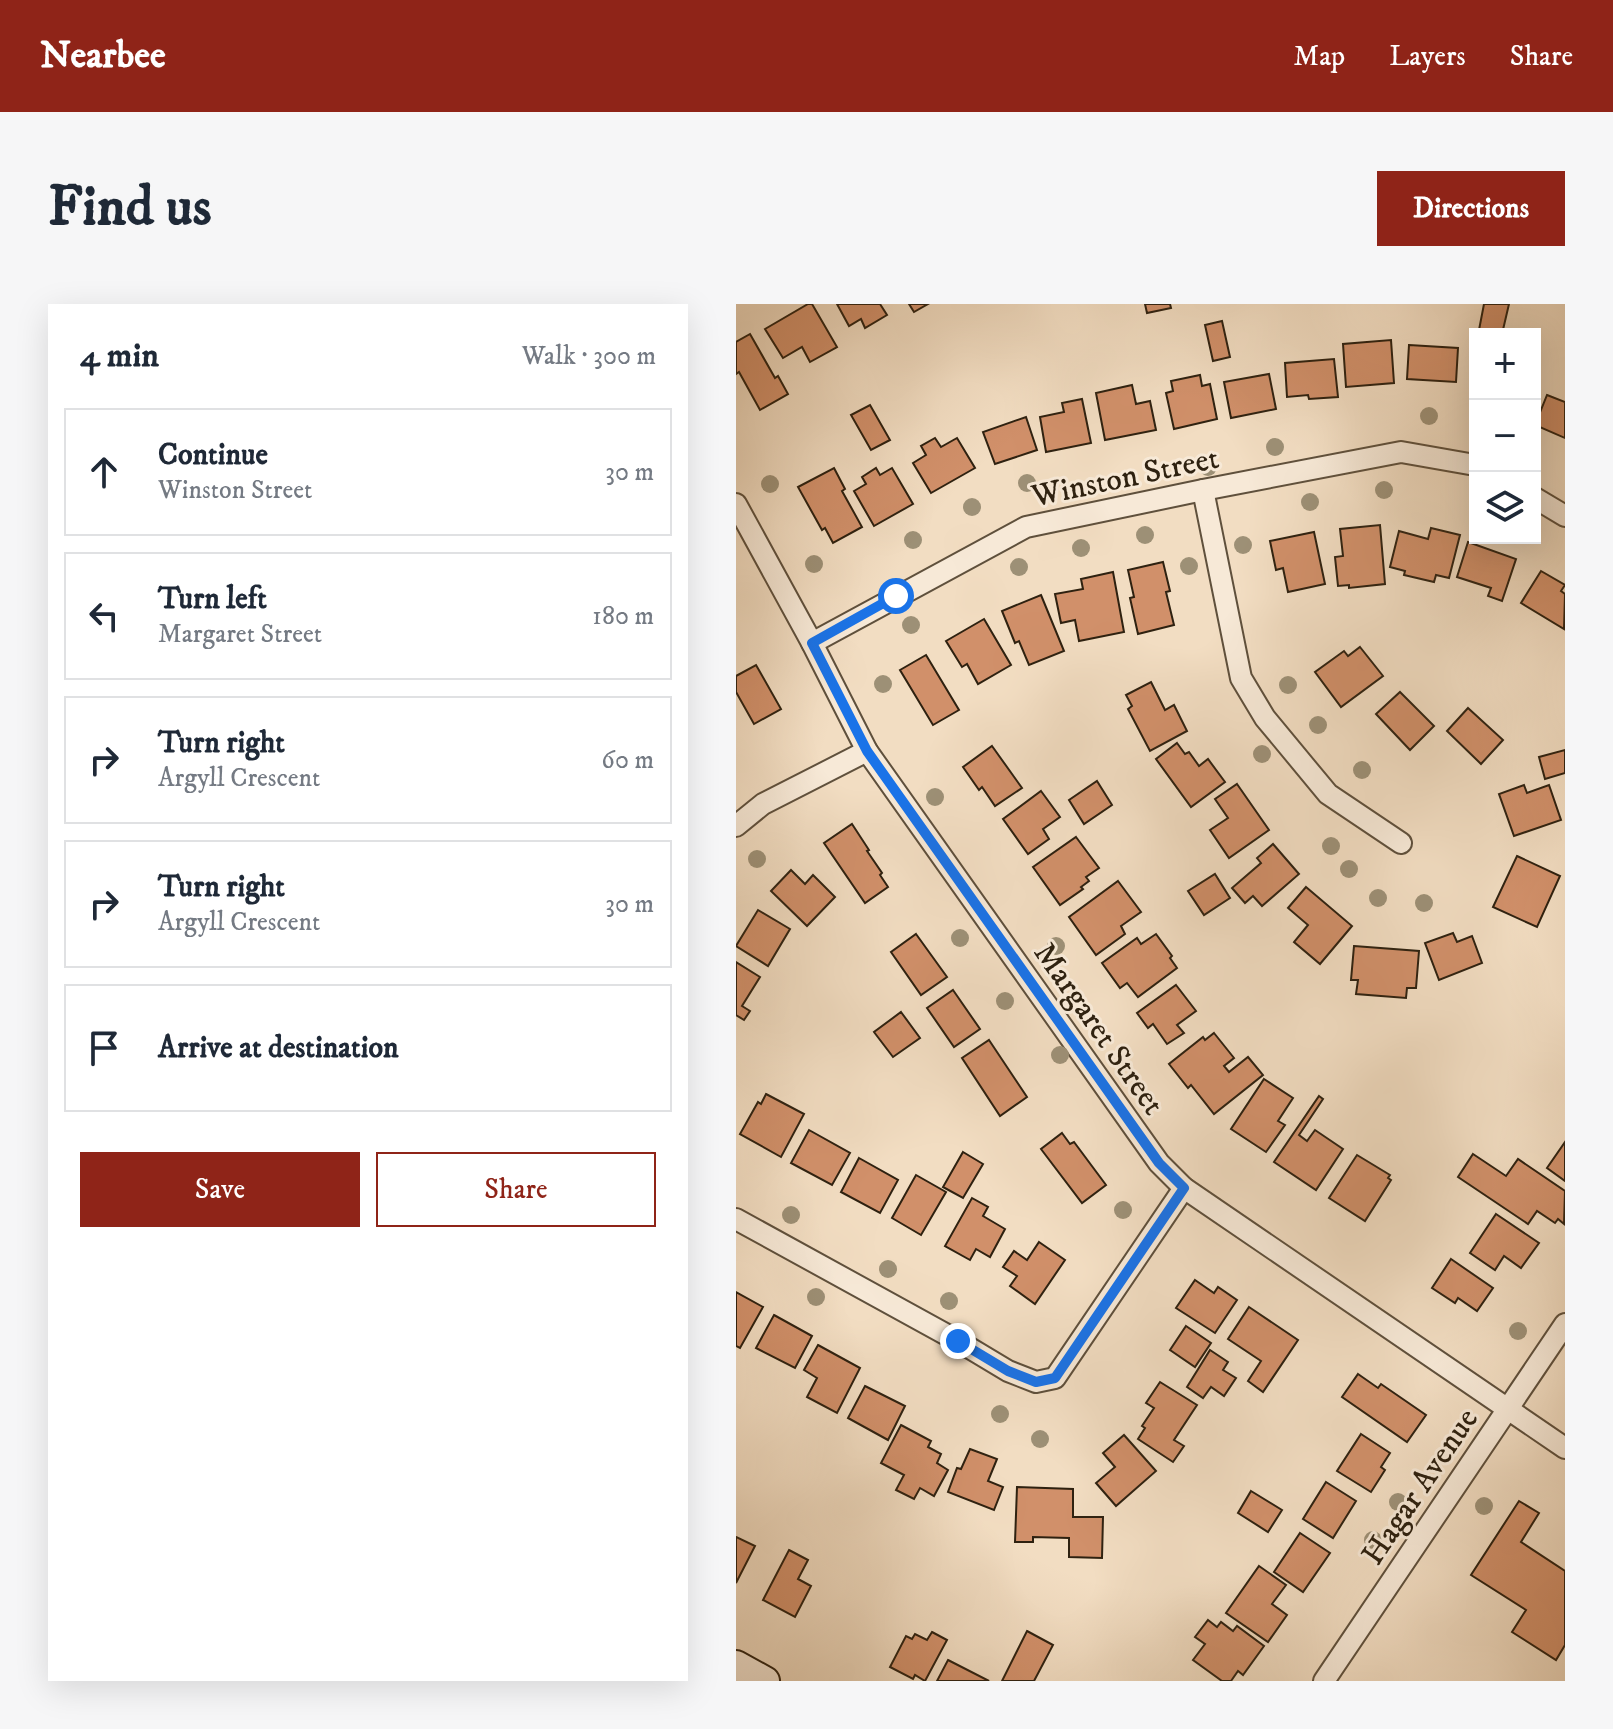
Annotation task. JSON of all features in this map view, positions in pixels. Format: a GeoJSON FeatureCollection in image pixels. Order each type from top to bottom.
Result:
{"type":"FeatureCollection","features":[{"type":"Feature","properties":{"kind":"street","name":"Winston Street"},"geometry":{"type":"LineString","coordinates":[[812,643],[1026,527],[1401,452],[1469,464]]}},
{"type":"Feature","properties":{"kind":"street"},"geometry":{"type":"LineString","coordinates":[[1203,490],[1241,678],[1265,718],[1328,794],[1401,843]]}},
{"type":"Feature","properties":{"kind":"street"},"geometry":{"type":"LineString","coordinates":[[1541,502],[1565,516]]}},
{"type":"Feature","properties":{"kind":"street","name":"Margaret Street"},"geometry":{"type":"LineString","coordinates":[[736,504],[867,751],[1159,1163],[1184,1188],[1565,1448]]}},
{"type":"Feature","properties":{"kind":"street"},"geometry":{"type":"LineString","coordinates":[[736,826],[763,804],[867,751]]}},
{"type":"Feature","properties":{"kind":"street"},"geometry":{"type":"LineString","coordinates":[[736,1219],[1008,1371],[1036,1382],[1055,1378],[1184,1188]]}},
{"type":"Feature","properties":{"kind":"street","name":"Hagar Avenue"},"geometry":{"type":"LineString","coordinates":[[1324,1681],[1565,1324]]}},
{"type":"Feature","properties":{"kind":"street"},"geometry":{"type":"LineString","coordinates":[[736,1665],[765,1681]]}},
{"type":"Feature","properties":{"kind":"building"},"geometry":{"type":"Polygon","coordinates":[[[812,304],[837,347],[810,362],[802,347],[783,358],[765,329],[812,304]]]}},
{"type":"Feature","properties":{"kind":"building"},"geometry":{"type":"Polygon","coordinates":[[[837,304],[880,304],[887,315],[865,328],[861,319],[849,326],[837,304]]]}},
{"type":"Feature","properties":{"kind":"building"},"geometry":{"type":"Polygon","coordinates":[[[909,304],[928,304],[914,312],[909,304]]]}},
{"type":"Feature","properties":{"kind":"building"},"geometry":{"type":"Polygon","coordinates":[[[1145,304],[1170,304],[1171,308],[1147,313],[1145,304]]]}},
{"type":"Feature","properties":{"kind":"building"},"geometry":{"type":"Polygon","coordinates":[[[1484,304],[1509,304],[1503,328],[1479,328],[1484,304]]]}},
{"type":"Feature","properties":{"kind":"building"},"geometry":{"type":"Polygon","coordinates":[[[1222,321],[1230,357],[1213,361],[1205,325],[1222,321]]]}},
{"type":"Feature","properties":{"kind":"building"},"geometry":{"type":"Polygon","coordinates":[[[750,334],[775,378],[778,376],[788,394],[760,410],[739,372],[736,374],[736,342],[750,334]]]}},
{"type":"Feature","properties":{"kind":"building"},"geometry":{"type":"Polygon","coordinates":[[[1391,340],[1394,383],[1346,387],[1343,344],[1391,340]]]}},
{"type":"Feature","properties":{"kind":"building"},"geometry":{"type":"Polygon","coordinates":[[[1409,345],[1458,348],[1456,382],[1407,379],[1409,345]]]}},
{"type":"Feature","properties":{"kind":"building"},"geometry":{"type":"Polygon","coordinates":[[[1334,359],[1338,397],[1287,397],[1285,363],[1334,359]]]}},
{"type":"Feature","properties":{"kind":"building"},"geometry":{"type":"Polygon","coordinates":[[[1269,374],[1276,409],[1231,418],[1224,382],[1269,374]]]}},
{"type":"Feature","properties":{"kind":"building"},"geometry":{"type":"Polygon","coordinates":[[[1200,375],[1202,386],[1210,384],[1217,419],[1174,429],[1166,393],[1173,391],[1171,381],[1200,375]]]}},
{"type":"Feature","properties":{"kind":"building"},"geometry":{"type":"Polygon","coordinates":[[[1132,385],[1136,404],[1150,401],[1156,430],[1105,440],[1096,393],[1132,385]]]}},
{"type":"Feature","properties":{"kind":"building"},"geometry":{"type":"Polygon","coordinates":[[[1547,395],[1565,402],[1565,438],[1541,428],[1541,410],[1547,395]]]}},
{"type":"Feature","properties":{"kind":"building"},"geometry":{"type":"Polygon","coordinates":[[[1082,399],[1091,443],[1046,452],[1040,417],[1064,412],[1062,403],[1082,399]]]}},
{"type":"Feature","properties":{"kind":"building"},"geometry":{"type":"Polygon","coordinates":[[[870,405],[890,440],[871,450],[851,415],[870,405]]]}},
{"type":"Feature","properties":{"kind":"building"},"geometry":{"type":"Polygon","coordinates":[[[1026,417],[1037,450],[995,464],[983,432],[1026,417]]]}},
{"type":"Feature","properties":{"kind":"building"},"geometry":{"type":"Polygon","coordinates":[[[935,438],[941,447],[957,438],[975,468],[931,493],[913,463],[926,455],[921,446],[935,438]]]}},
{"type":"Feature","properties":{"kind":"building"},"geometry":{"type":"Polygon","coordinates":[[[834,468],[845,489],[842,491],[862,527],[833,543],[825,528],[822,530],[798,487],[834,468]]]}},
{"type":"Feature","properties":{"kind":"building"},"geometry":{"type":"Polygon","coordinates":[[[876,468],[880,475],[892,468],[913,504],[874,526],[854,491],[866,484],[862,477],[876,468]]]}},
{"type":"Feature","properties":{"kind":"building"},"geometry":{"type":"Polygon","coordinates":[[[1380,525],[1385,584],[1349,588],[1349,585],[1338,586],[1335,557],[1343,556],[1340,529],[1380,525]]]}},
{"type":"Feature","properties":{"kind":"building"},"geometry":{"type":"Polygon","coordinates":[[[1431,528],[1460,535],[1449,578],[1436,575],[1434,582],[1404,575],[1405,571],[1390,567],[1399,531],[1428,539],[1431,528]]]}},
{"type":"Feature","properties":{"kind":"building"},"geometry":{"type":"Polygon","coordinates":[[[1314,532],[1325,584],[1288,592],[1283,568],[1276,570],[1270,541],[1314,532]]]}},
{"type":"Feature","properties":{"kind":"building"},"geometry":{"type":"Polygon","coordinates":[[[1468,542],[1516,559],[1502,601],[1488,596],[1491,588],[1457,577],[1468,542]]]}},
{"type":"Feature","properties":{"kind":"building"},"geometry":{"type":"Polygon","coordinates":[[[1163,562],[1174,625],[1138,634],[1128,570],[1163,562]]]}},
{"type":"Feature","properties":{"kind":"building"},"geometry":{"type":"Polygon","coordinates":[[[1541,571],[1565,585],[1561,591],[1565,594],[1564,629],[1521,603],[1541,571]]]}},
{"type":"Feature","properties":{"kind":"building"},"geometry":{"type":"Polygon","coordinates":[[[1113,572],[1124,632],[1079,641],[1075,620],[1061,623],[1055,594],[1083,589],[1081,579],[1113,572]]]}},
{"type":"Feature","properties":{"kind":"building"},"geometry":{"type":"Polygon","coordinates":[[[1041,595],[1064,651],[1029,665],[1019,641],[1015,643],[1002,611],[1041,595]]]}},
{"type":"Feature","properties":{"kind":"building"},"geometry":{"type":"Polygon","coordinates":[[[984,619],[1011,665],[978,684],[967,664],[962,667],[946,641],[984,619]]]}},
{"type":"Feature","properties":{"kind":"building"},"geometry":{"type":"Polygon","coordinates":[[[1360,647],[1383,676],[1341,707],[1315,672],[1344,651],[1348,656],[1360,647]]]}},
{"type":"Feature","properties":{"kind":"building"},"geometry":{"type":"Polygon","coordinates":[[[926,655],[959,710],[933,725],[900,670],[926,655]]]}},
{"type":"Feature","properties":{"kind":"building"},"geometry":{"type":"Polygon","coordinates":[[[756,665],[781,709],[754,724],[736,692],[736,676],[756,665]]]}},
{"type":"Feature","properties":{"kind":"building"},"geometry":{"type":"Polygon","coordinates":[[[1151,682],[1165,710],[1174,705],[1187,731],[1150,751],[1128,709],[1132,706],[1126,695],[1151,682]]]}},
{"type":"Feature","properties":{"kind":"building"},"geometry":{"type":"Polygon","coordinates":[[[1400,692],[1434,726],[1410,750],[1376,714],[1400,692]]]}},
{"type":"Feature","properties":{"kind":"building"},"geometry":{"type":"Polygon","coordinates":[[[1468,708],[1503,740],[1481,764],[1447,731],[1468,708]]]}},
{"type":"Feature","properties":{"kind":"building"},"geometry":{"type":"Polygon","coordinates":[[[1177,743],[1185,754],[1189,752],[1199,766],[1208,759],[1225,782],[1191,807],[1156,759],[1177,743]]]}},
{"type":"Feature","properties":{"kind":"building"},"geometry":{"type":"Polygon","coordinates":[[[992,746],[1022,788],[995,806],[963,767],[992,746]]]}},
{"type":"Feature","properties":{"kind":"building"},"geometry":{"type":"Polygon","coordinates":[[[1565,750],[1565,773],[1545,779],[1539,757],[1565,750]]]}},
{"type":"Feature","properties":{"kind":"building"},"geometry":{"type":"Polygon","coordinates":[[[1097,781],[1112,805],[1084,824],[1069,800],[1097,781]]]}},
{"type":"Feature","properties":{"kind":"building"},"geometry":{"type":"Polygon","coordinates":[[[1237,784],[1269,830],[1229,858],[1210,830],[1228,818],[1215,799],[1237,784]]]}},
{"type":"Feature","properties":{"kind":"building"},"geometry":{"type":"Polygon","coordinates":[[[1524,785],[1527,793],[1549,785],[1561,820],[1514,836],[1499,794],[1524,785]]]}},
{"type":"Feature","properties":{"kind":"building"},"geometry":{"type":"Polygon","coordinates":[[[1041,791],[1060,817],[1043,829],[1049,839],[1028,854],[1003,819],[1041,791]]]}},
{"type":"Feature","properties":{"kind":"building"},"geometry":{"type":"Polygon","coordinates":[[[852,824],[888,887],[865,903],[824,843],[852,824]]]}},
{"type":"Feature","properties":{"kind":"building"},"geometry":{"type":"Polygon","coordinates":[[[1076,837],[1099,868],[1086,877],[1089,881],[1081,887],[1083,889],[1060,905],[1033,867],[1076,837]]]}},
{"type":"Feature","properties":{"kind":"building"},"geometry":{"type":"Polygon","coordinates":[[[1273,844],[1299,874],[1262,906],[1253,896],[1245,903],[1232,888],[1261,863],[1257,858],[1273,844]]]}},
{"type":"Feature","properties":{"kind":"building"},"geometry":{"type":"Polygon","coordinates":[[[1517,856],[1560,876],[1537,927],[1493,907],[1517,856]]]}},
{"type":"Feature","properties":{"kind":"building"},"geometry":{"type":"Polygon","coordinates":[[[791,870],[805,884],[813,875],[835,897],[807,926],[771,891],[791,870]]]}},
{"type":"Feature","properties":{"kind":"building"},"geometry":{"type":"Polygon","coordinates":[[[1215,874],[1230,898],[1204,915],[1188,891],[1215,874]]]}},
{"type":"Feature","properties":{"kind":"building"},"geometry":{"type":"Polygon","coordinates":[[[1118,881],[1141,912],[1121,926],[1125,934],[1096,955],[1069,917],[1118,881]]]}},
{"type":"Feature","properties":{"kind":"building"},"geometry":{"type":"Polygon","coordinates":[[[1306,887],[1352,926],[1320,964],[1294,942],[1308,925],[1288,908],[1306,887]]]}},
{"type":"Feature","properties":{"kind":"building"},"geometry":{"type":"Polygon","coordinates":[[[758,910],[790,929],[768,966],[736,946],[758,910]]]}},
{"type":"Feature","properties":{"kind":"building"},"geometry":{"type":"Polygon","coordinates":[[[1453,933],[1457,942],[1472,936],[1482,963],[1439,980],[1425,943],[1453,933]]]}},
{"type":"Feature","properties":{"kind":"building"},"geometry":{"type":"Polygon","coordinates":[[[916,934],[947,977],[921,995],[891,952],[916,934]]]}},
{"type":"Feature","properties":{"kind":"building"},"geometry":{"type":"Polygon","coordinates":[[[1156,934],[1177,968],[1138,997],[1127,983],[1120,988],[1102,963],[1137,938],[1141,944],[1156,934]]]}},
{"type":"Feature","properties":{"kind":"building"},"geometry":{"type":"Polygon","coordinates":[[[1354,946],[1419,951],[1416,988],[1407,988],[1406,998],[1356,994],[1358,980],[1351,980],[1354,946]]]}},
{"type":"Feature","properties":{"kind":"building"},"geometry":{"type":"Polygon","coordinates":[[[736,962],[760,977],[742,1006],[750,1011],[744,1020],[736,1015],[736,962]]]}},
{"type":"Feature","properties":{"kind":"building"},"geometry":{"type":"Polygon","coordinates":[[[1176,985],[1196,1011],[1177,1025],[1184,1033],[1167,1044],[1153,1024],[1148,1028],[1137,1013],[1176,985]]]}},
{"type":"Feature","properties":{"kind":"building"},"geometry":{"type":"Polygon","coordinates":[[[953,990],[980,1029],[954,1047],[927,1008],[953,990]]]}},
{"type":"Feature","properties":{"kind":"building"},"geometry":{"type":"Polygon","coordinates":[[[901,1012],[920,1038],[893,1057],[874,1032],[901,1012]]]}},
{"type":"Feature","properties":{"kind":"building"},"geometry":{"type":"Polygon","coordinates":[[[1214,1033],[1234,1058],[1224,1066],[1229,1072],[1248,1057],[1263,1075],[1214,1114],[1169,1064],[1203,1037],[1205,1040],[1214,1033]]]}},
{"type":"Feature","properties":{"kind":"building"},"geometry":{"type":"Polygon","coordinates":[[[989,1040],[1027,1097],[1000,1116],[962,1058],[989,1040]]]}},
{"type":"Feature","properties":{"kind":"building"},"geometry":{"type":"Polygon","coordinates":[[[1264,1079],[1293,1098],[1278,1121],[1285,1125],[1266,1152],[1231,1129],[1264,1079]]]}},
{"type":"Feature","properties":{"kind":"building"},"geometry":{"type":"Polygon","coordinates":[[[766,1094],[804,1114],[781,1157],[740,1134],[766,1094]]]}},
{"type":"Feature","properties":{"kind":"building"},"geometry":{"type":"Polygon","coordinates":[[[1319,1096],[1323,1099],[1299,1135],[1307,1141],[1315,1130],[1343,1149],[1316,1190],[1274,1162],[1319,1096]]]}},
{"type":"Feature","properties":{"kind":"building"},"geometry":{"type":"Polygon","coordinates":[[[809,1130],[850,1153],[832,1185],[791,1163],[809,1130]]]}},
{"type":"Feature","properties":{"kind":"building"},"geometry":{"type":"Polygon","coordinates":[[[1062,1133],[1070,1144],[1074,1142],[1106,1185],[1082,1203],[1041,1149],[1062,1133]]]}},
{"type":"Feature","properties":{"kind":"building"},"geometry":{"type":"Polygon","coordinates":[[[1565,1142],[1565,1181],[1547,1168],[1565,1142]]]}},
{"type":"Feature","properties":{"kind":"building"},"geometry":{"type":"Polygon","coordinates":[[[963,1152],[983,1164],[963,1198],[943,1187],[963,1152]]]}},
{"type":"Feature","properties":{"kind":"building"},"geometry":{"type":"Polygon","coordinates":[[[1473,1154],[1506,1176],[1518,1159],[1565,1191],[1564,1224],[1558,1219],[1555,1223],[1537,1211],[1528,1224],[1458,1177],[1473,1154]]]}},
{"type":"Feature","properties":{"kind":"building"},"geometry":{"type":"Polygon","coordinates":[[[1357,1155],[1390,1175],[1388,1178],[1391,1180],[1365,1221],[1329,1198],[1357,1155]]]}},
{"type":"Feature","properties":{"kind":"building"},"geometry":{"type":"Polygon","coordinates":[[[859,1158],[898,1180],[880,1213],[841,1192],[859,1158]]]}},
{"type":"Feature","properties":{"kind":"building"},"geometry":{"type":"Polygon","coordinates":[[[916,1175],[946,1192],[921,1235],[892,1218],[916,1175]]]}},
{"type":"Feature","properties":{"kind":"building"},"geometry":{"type":"Polygon","coordinates":[[[972,1198],[988,1207],[983,1216],[1005,1229],[990,1257],[976,1249],[970,1260],[945,1246],[972,1198]]]}},
{"type":"Feature","properties":{"kind":"building"},"geometry":{"type":"Polygon","coordinates":[[[1496,1214],[1539,1243],[1521,1268],[1504,1256],[1495,1270],[1470,1253],[1496,1214]]]}},
{"type":"Feature","properties":{"kind":"building"},"geometry":{"type":"Polygon","coordinates":[[[1039,1242],[1065,1260],[1035,1304],[1010,1286],[1017,1276],[1003,1267],[1014,1251],[1027,1260],[1039,1242]]]}},
{"type":"Feature","properties":{"kind":"building"},"geometry":{"type":"Polygon","coordinates":[[[1451,1259],[1493,1288],[1477,1311],[1458,1298],[1455,1303],[1432,1288],[1451,1259]]]}},
{"type":"Feature","properties":{"kind":"building"},"geometry":{"type":"Polygon","coordinates":[[[1195,1280],[1214,1293],[1218,1287],[1237,1300],[1215,1333],[1176,1308],[1195,1280]]]}},
{"type":"Feature","properties":{"kind":"building"},"geometry":{"type":"Polygon","coordinates":[[[736,1292],[763,1307],[740,1348],[736,1346],[736,1292]]]}},
{"type":"Feature","properties":{"kind":"building"},"geometry":{"type":"Polygon","coordinates":[[[1249,1307],[1298,1340],[1263,1392],[1248,1381],[1261,1361],[1228,1339],[1249,1307]]]}},
{"type":"Feature","properties":{"kind":"building"},"geometry":{"type":"Polygon","coordinates":[[[774,1315],[812,1336],[795,1368],[756,1348],[774,1315]]]}},
{"type":"Feature","properties":{"kind":"building"},"geometry":{"type":"Polygon","coordinates":[[[1186,1326],[1211,1343],[1195,1367],[1170,1350],[1186,1326]]]}},
{"type":"Feature","properties":{"kind":"building"},"geometry":{"type":"Polygon","coordinates":[[[818,1345],[860,1368],[837,1413],[807,1397],[817,1378],[804,1370],[818,1345]]]}},
{"type":"Feature","properties":{"kind":"building"},"geometry":{"type":"Polygon","coordinates":[[[1210,1350],[1228,1362],[1223,1370],[1236,1378],[1224,1396],[1211,1387],[1203,1398],[1187,1387],[1210,1350]]]}},
{"type":"Feature","properties":{"kind":"building"},"geometry":{"type":"Polygon","coordinates":[[[1358,1374],[1378,1388],[1381,1384],[1426,1415],[1407,1442],[1342,1397],[1358,1374]]]}},
{"type":"Feature","properties":{"kind":"building"},"geometry":{"type":"Polygon","coordinates":[[[1160,1382],[1197,1405],[1174,1440],[1184,1446],[1173,1462],[1138,1439],[1145,1428],[1142,1426],[1154,1408],[1146,1403],[1160,1382]]]}},
{"type":"Feature","properties":{"kind":"building"},"geometry":{"type":"Polygon","coordinates":[[[865,1386],[905,1406],[888,1440],[848,1418],[865,1386]]]}},
{"type":"Feature","properties":{"kind":"building"},"geometry":{"type":"Polygon","coordinates":[[[901,1425],[931,1441],[928,1447],[941,1454],[937,1463],[948,1470],[934,1496],[920,1488],[914,1499],[896,1490],[904,1475],[881,1463],[901,1425]]]}},
{"type":"Feature","properties":{"kind":"building"},"geometry":{"type":"Polygon","coordinates":[[[1361,1434],[1390,1453],[1381,1467],[1385,1470],[1371,1492],[1337,1471],[1361,1434]]]}},
{"type":"Feature","properties":{"kind":"building"},"geometry":{"type":"Polygon","coordinates":[[[1124,1435],[1156,1471],[1116,1506],[1096,1483],[1115,1467],[1103,1453],[1124,1435]]]}},
{"type":"Feature","properties":{"kind":"building"},"geometry":{"type":"Polygon","coordinates":[[[970,1449],[997,1459],[988,1481],[1003,1487],[994,1510],[948,1492],[957,1468],[961,1469],[970,1449]]]}},
{"type":"Feature","properties":{"kind":"building"},"geometry":{"type":"Polygon","coordinates":[[[1326,1482],[1356,1501],[1333,1538],[1303,1519],[1326,1482]]]}},
{"type":"Feature","properties":{"kind":"building"},"geometry":{"type":"Polygon","coordinates":[[[1017,1487],[1073,1489],[1073,1517],[1103,1517],[1102,1558],[1069,1557],[1069,1538],[1033,1537],[1033,1542],[1015,1542],[1017,1487]]]}},
{"type":"Feature","properties":{"kind":"building"},"geometry":{"type":"Polygon","coordinates":[[[1251,1491],[1282,1510],[1268,1532],[1238,1513],[1251,1491]]]}},
{"type":"Feature","properties":{"kind":"building"},"geometry":{"type":"Polygon","coordinates":[[[1519,1501],[1539,1513],[1521,1542],[1565,1571],[1565,1645],[1556,1660],[1512,1632],[1526,1610],[1471,1575],[1519,1501]]]}},
{"type":"Feature","properties":{"kind":"building"},"geometry":{"type":"Polygon","coordinates":[[[1300,1533],[1330,1553],[1303,1592],[1274,1572],[1300,1533]]]}},
{"type":"Feature","properties":{"kind":"building"},"geometry":{"type":"Polygon","coordinates":[[[736,1537],[755,1546],[736,1583],[736,1537]]]}},
{"type":"Feature","properties":{"kind":"building"},"geometry":{"type":"Polygon","coordinates":[[[789,1550],[808,1560],[798,1579],[811,1586],[795,1617],[763,1600],[789,1550]]]}},
{"type":"Feature","properties":{"kind":"building"},"geometry":{"type":"Polygon","coordinates":[[[1259,1566],[1286,1585],[1272,1604],[1287,1615],[1268,1642],[1226,1613],[1259,1566]]]}},
{"type":"Feature","properties":{"kind":"building"},"geometry":{"type":"Polygon","coordinates":[[[1208,1620],[1217,1627],[1221,1622],[1233,1631],[1237,1626],[1264,1646],[1243,1675],[1238,1671],[1231,1681],[1222,1681],[1193,1660],[1205,1644],[1195,1637],[1208,1620]]]}},
{"type":"Feature","properties":{"kind":"building"},"geometry":{"type":"Polygon","coordinates":[[[1027,1631],[1053,1645],[1034,1681],[1002,1681],[1027,1631]]]}},
{"type":"Feature","properties":{"kind":"building"},"geometry":{"type":"Polygon","coordinates":[[[932,1632],[947,1640],[925,1681],[915,1675],[913,1679],[890,1667],[906,1636],[912,1639],[915,1634],[927,1640],[932,1632]]]}},
{"type":"Feature","properties":{"kind":"building"},"geometry":{"type":"Polygon","coordinates":[[[948,1660],[989,1681],[937,1681],[948,1660]]]}},
{"type":"Feature","properties":{"kind":"route"},"geometry":{"type":"LineString","coordinates":[[896,596],[812,643],[867,751],[1159,1163],[1184,1188],[1055,1378],[1036,1382],[1008,1371],[958,1341]]}}]}
